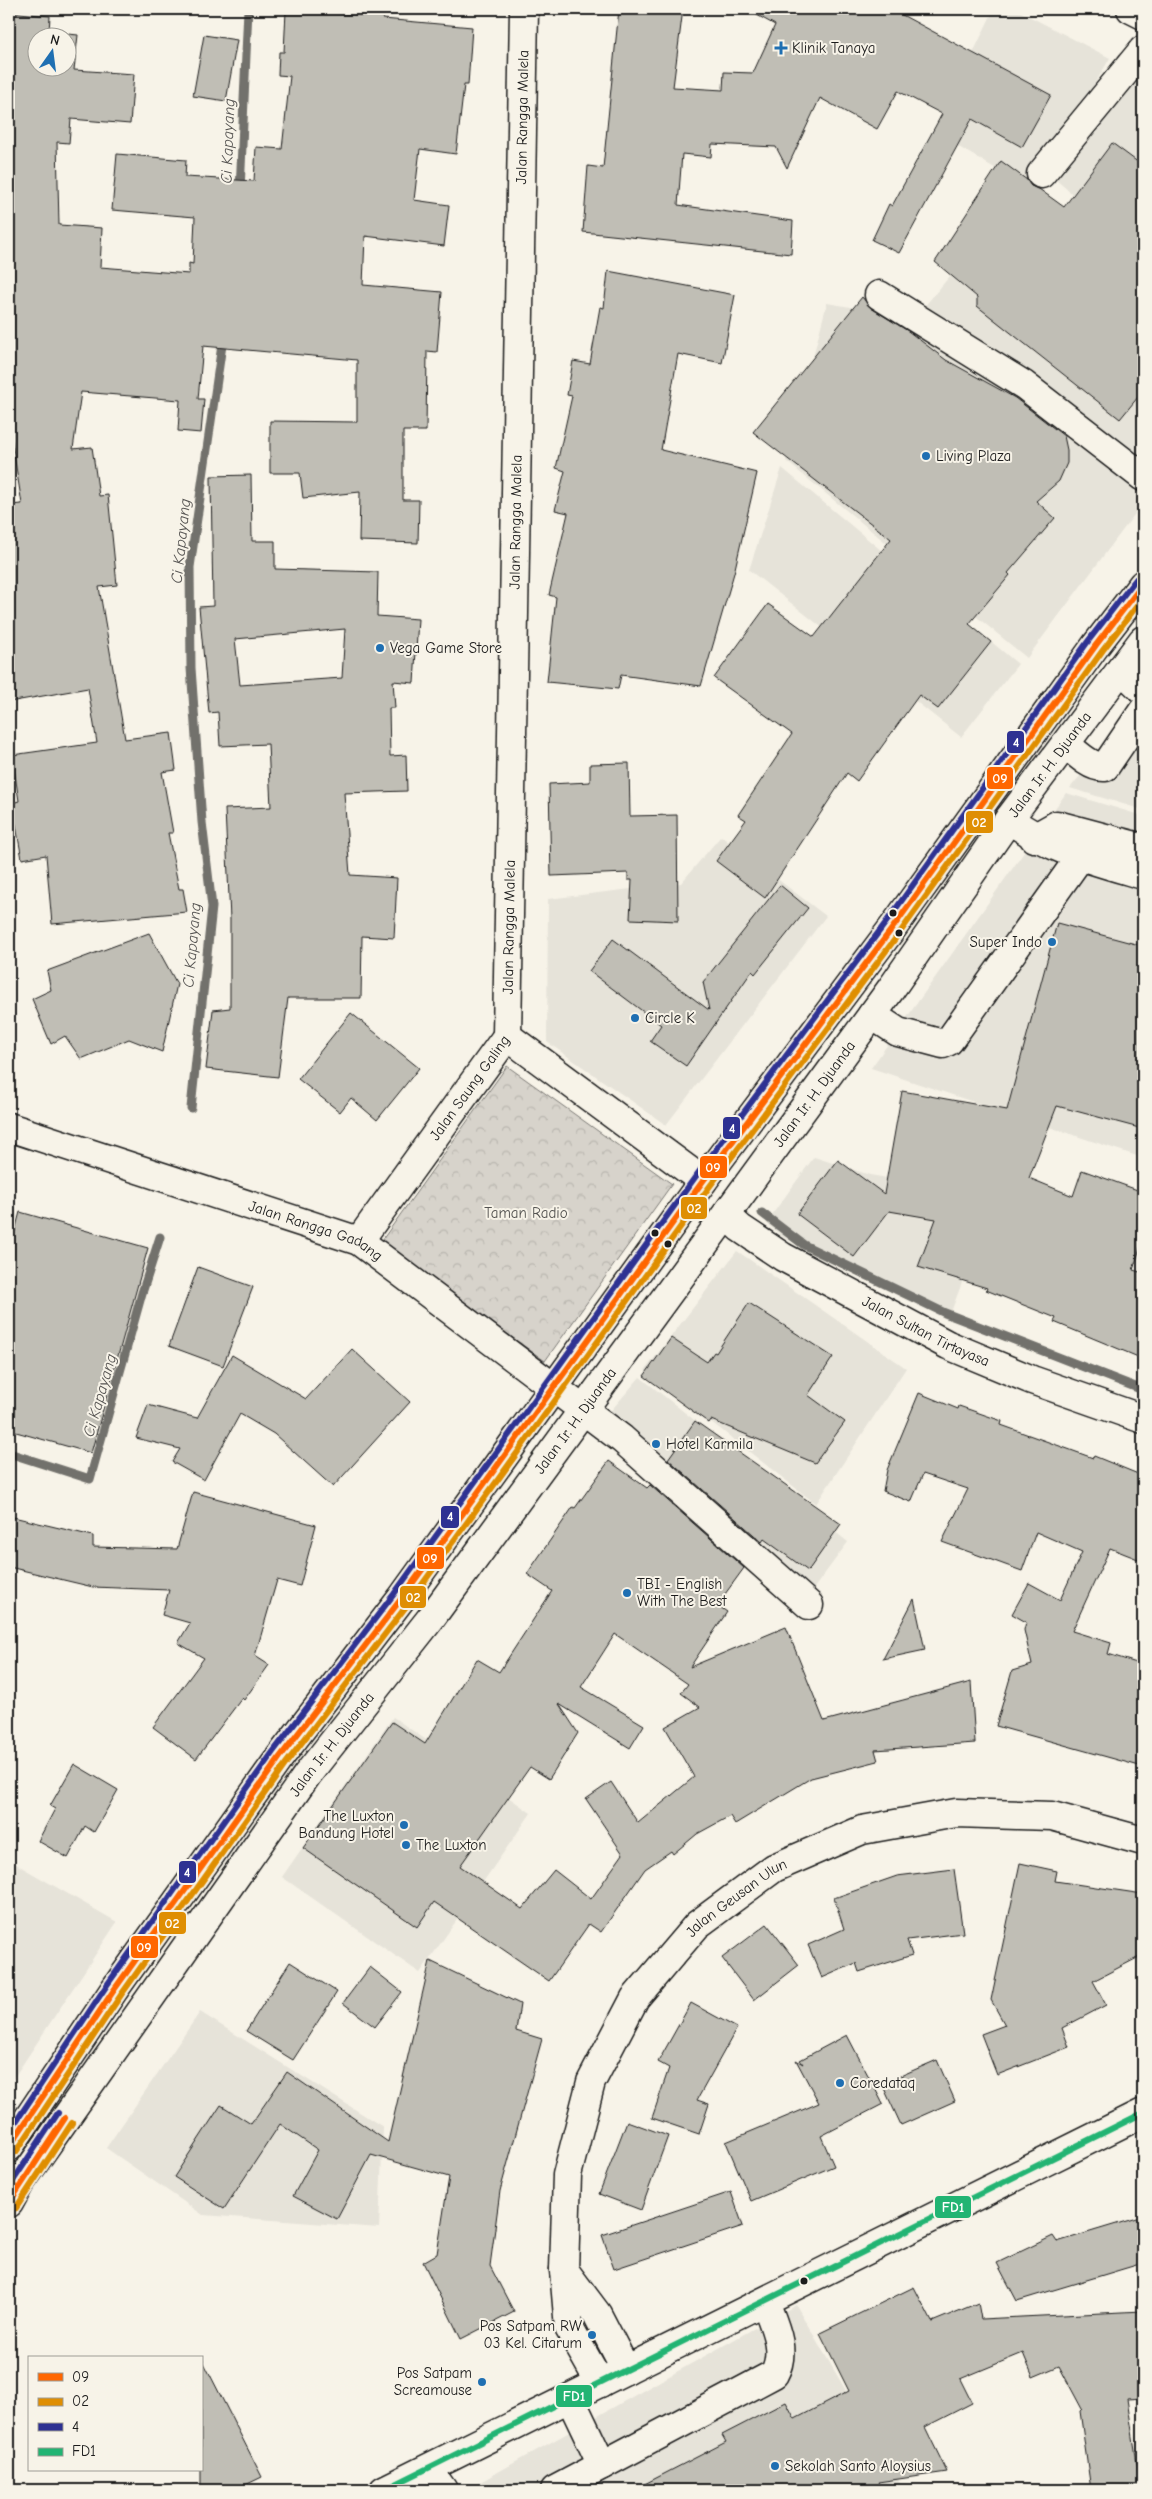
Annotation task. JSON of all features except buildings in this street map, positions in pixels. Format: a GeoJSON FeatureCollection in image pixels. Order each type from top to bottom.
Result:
{"type":"FeatureCollection","features":[{"type":"Feature","properties":{"kind":"street","name":"Jalan Rangga Malela"},"geometry":{"type":"LineString","coordinates":[[507,1036],[524,9]]}},
{"type":"Feature","properties":{"kind":"street"},"geometry":{"type":"LineString","coordinates":[[1131,9],[1143,15]]}},
{"type":"Feature","properties":{"kind":"street"},"geometry":{"type":"LineString","coordinates":[[1042,174],[1143,50]]}},
{"type":"Feature","properties":{"kind":"street"},"geometry":{"type":"LineString","coordinates":[[879,296],[1024,386],[1143,477]]}},
{"type":"Feature","properties":{"kind":"street","name":"Jalan Ir. H. Djuanda"},"geometry":{"type":"LineString","coordinates":[[9,2147],[114,1990],[280,1757],[401,1599],[703,1181],[894,926],[1096,645],[1143,584]]}},
{"type":"Feature","properties":{"kind":"street","name":"Jalan Ir. H. Djuanda"},"geometry":{"type":"LineString","coordinates":[[9,2203],[20,2183],[140,2010],[307,1775],[430,1618],[581,1409],[872,1015],[1009,819],[1143,640]]}},
{"type":"Feature","properties":{"kind":"street"},"geometry":{"type":"LineString","coordinates":[[1121,669],[1143,690]]}},
{"type":"Feature","properties":{"kind":"street"},"geometry":{"type":"LineString","coordinates":[[1066,744],[1092,764],[1105,767],[1143,711]]}},
{"type":"Feature","properties":{"kind":"street"},"geometry":{"type":"LineString","coordinates":[[1009,819],[1042,841],[1080,857],[1143,875]]}},
{"type":"Feature","properties":{"kind":"street"},"geometry":{"type":"LineString","coordinates":[[1042,841],[1057,825],[1143,848]]}},
{"type":"Feature","properties":{"kind":"street"},"geometry":{"type":"LineString","coordinates":[[872,1015],[898,1032],[943,1044],[949,1041],[1080,857]]}},
{"type":"Feature","properties":{"kind":"street","name":"Jalan Saung Galing"},"geometry":{"type":"LineString","coordinates":[[359,1241],[507,1036],[703,1181]]}},
{"type":"Feature","properties":{"kind":"street","name":"Jalan Rangga Gadang"},"geometry":{"type":"LineString","coordinates":[[9,1127],[359,1241],[622,1439],[809,1605]]}},
{"type":"Feature","properties":{"kind":"street","name":"Jalan Sultan Tirtayasa"},"geometry":{"type":"LineString","coordinates":[[726,1215],[740,1228],[783,1257],[948,1345],[1032,1380],[1143,1419]]}},
{"type":"Feature","properties":{"kind":"street","name":"Jalan Geusan Ulun"},"geometry":{"type":"LineString","coordinates":[[600,2383],[569,2328],[564,2270],[567,2174],[591,2082],[635,1998],[697,1925],[774,1868],[862,1830],[956,1813],[1052,1816],[1143,1841]]}},
{"type":"Feature","properties":{"kind":"street"},"geometry":{"type":"LineString","coordinates":[[114,1990],[140,2010]]}},
{"type":"Feature","properties":{"kind":"street"},"geometry":{"type":"LineString","coordinates":[[384,2490],[436,2480],[570,2398],[1143,2113]]}},
{"type":"Feature","properties":{"kind":"street"},"geometry":{"type":"LineString","coordinates":[[564,2270],[597,2314],[626,2370]]}},
{"type":"Feature","properties":{"kind":"street"},"geometry":{"type":"LineString","coordinates":[[555,2490],[774,2374],[780,2363],[778,2339],[765,2302]]}},
{"type":"Feature","properties":{"kind":"street"},"geometry":{"type":"LineString","coordinates":[[570,2398],[602,2465]]}},
{"type":"Feature","properties":{"kind":"shaded area"},"geometry":{"type":"Polygon","coordinates":[[[994,9],[1015,9],[1110,58],[1032,190],[935,133],[994,9]]]}},
{"type":"Feature","properties":{"kind":"shaded area"},"geometry":{"type":"Polygon","coordinates":[[[1116,61],[1143,84],[1143,326],[1065,263],[1102,219],[1049,174],[1116,61]]]}},
{"type":"Feature","properties":{"kind":"shaded area"},"geometry":{"type":"Polygon","coordinates":[[[991,227],[1143,340],[1143,470],[1008,358],[924,307],[991,227]]]}},
{"type":"Feature","properties":{"kind":"shaded area","name":"Living Plaza"},"geometry":{"type":"Polygon","coordinates":[[[827,303],[927,320],[1143,481],[1143,503],[1027,658],[786,461],[827,303]]]}},
{"type":"Feature","properties":{"kind":"shaded area"},"geometry":{"type":"Polygon","coordinates":[[[782,468],[1018,664],[961,737],[749,570],[782,468]]]}},
{"type":"Feature","properties":{"kind":"shaded area"},"geometry":{"type":"Polygon","coordinates":[[[1143,701],[1143,810],[1070,788],[1143,701]]]}},
{"type":"Feature","properties":{"kind":"shaded area","name":"Super Indo"},"geometry":{"type":"Polygon","coordinates":[[[1066,793],[1143,816],[1143,1158],[871,1068],[1066,793]]]}},
{"type":"Feature","properties":{"kind":"shaded area"},"geometry":{"type":"Polygon","coordinates":[[[721,836],[826,916],[666,1125],[547,1042],[548,899],[681,883],[721,836]]]}},
{"type":"Feature","properties":{"kind":"shaded area"},"geometry":{"type":"Polygon","coordinates":[[[814,1157],[870,1175],[994,1197],[948,1320],[783,1237],[766,1223],[814,1157]]]}},
{"type":"Feature","properties":{"kind":"shaded area"},"geometry":{"type":"Polygon","coordinates":[[[737,1251],[906,1368],[816,1504],[645,1370],[737,1251]]]}},
{"type":"Feature","properties":{"kind":"shaded area"},"geometry":{"type":"Polygon","coordinates":[[[640,1377],[848,1542],[806,1599],[595,1429],[640,1377]]]}},
{"type":"Feature","properties":{"kind":"shaded area","name":"The Luxton"},"geometry":{"type":"Polygon","coordinates":[[[393,1717],[531,1813],[420,1973],[282,1877],[393,1717]]]}},
{"type":"Feature","properties":{"kind":"shaded area"},"geometry":{"type":"Polygon","coordinates":[[[9,1860],[117,1922],[9,2085],[9,1860]]]}},
{"type":"Feature","properties":{"kind":"shaded area"},"geometry":{"type":"Polygon","coordinates":[[[200,2012],[383,2127],[379,2228],[203,2215],[106,2148],[200,2012]]]}},
{"type":"Feature","properties":{"kind":"shaded area"},"geometry":{"type":"Polygon","coordinates":[[[796,2305],[904,2490],[466,2490],[796,2305]]]}},
{"type":"Feature","properties":{"kind":"green space","name":"Taman Radio"},"geometry":{"type":"Polygon","coordinates":[[[507,1066],[672,1184],[545,1361],[380,1243],[507,1066]]]}},
{"type":"Feature","properties":{"kind":"waterway","name":"Ci Kapayang"},"geometry":{"type":"LineString","coordinates":[[240,191],[248,9]]}},
{"type":"Feature","properties":{"kind":"waterway","name":"Ci Kapayang"},"geometry":{"type":"LineString","coordinates":[[191,1108],[212,907],[202,822],[191,668],[190,567],[223,338]]}},
{"type":"Feature","properties":{"kind":"waterway"},"geometry":{"type":"LineString","coordinates":[[762,1213],[804,1245],[945,1313],[1143,1390]]}},
{"type":"Feature","properties":{"kind":"waterway","name":"Ci Kapayang"},"geometry":{"type":"LineString","coordinates":[[9,1453],[90,1479],[142,1293],[160,1237]]}},
{"type":"Feature","properties":{"kind":"transit line","name":"4"},"geometry":{"type":"LineString","coordinates":[[9,2132],[107,1985],[273,1752],[394,1594],[696,1176],[887,921],[1089,640],[1136,579]]}},
{"type":"Feature","properties":{"kind":"transit line","name":"09"},"geometry":{"type":"LineString","coordinates":[[9,2147],[114,1990],[280,1757],[401,1599],[703,1181],[894,926],[1096,645],[1143,584]]}},
{"type":"Feature","properties":{"kind":"transit line","name":"02"},"geometry":{"type":"LineString","coordinates":[[16,2152],[121,1995],[287,1762],[408,1604],[710,1186],[901,931],[1103,650],[1143,598]]}},
{"type":"Feature","properties":{"kind":"transit line","name":"4"},"geometry":{"type":"LineString","coordinates":[[9,2187],[58,2113]]}},
{"type":"Feature","properties":{"kind":"transit line","name":"FD1"},"geometry":{"type":"LineString","coordinates":[[384,2490],[1143,2113]]}},
{"type":"Feature","properties":{"kind":"transit line","name":"09"},"geometry":{"type":"LineString","coordinates":[[9,2203],[65,2118]]}},
{"type":"Feature","properties":{"kind":"transit line","name":"02"},"geometry":{"type":"LineString","coordinates":[[16,2208],[72,2123]]}},
{"type":"Feature","properties":{"kind":"place","name":"Klinik Tanaya"},"geometry":{"type":"Point","coordinates":[781,48]}},
{"type":"Feature","properties":{"kind":"place","name":"Living Plaza"},"geometry":{"type":"Point","coordinates":[926,456]}},
{"type":"Feature","properties":{"kind":"place","name":"Vega Game Store"},"geometry":{"type":"Point","coordinates":[380,648]}},
{"type":"Feature","properties":{"kind":"place","name":"Super Indo"},"geometry":{"type":"Point","coordinates":[1052,942]}},
{"type":"Feature","properties":{"kind":"place","name":"Circle K"},"geometry":{"type":"Point","coordinates":[635,1018]}},
{"type":"Feature","properties":{"kind":"place","name":"Hotel Karmila"},"geometry":{"type":"Point","coordinates":[656,1444]}},
{"type":"Feature","properties":{"kind":"place","name":"TBI - English With The Best"},"geometry":{"type":"Point","coordinates":[627,1593]}},
{"type":"Feature","properties":{"kind":"place","name":"The Luxton Bandung Hotel"},"geometry":{"type":"Point","coordinates":[404,1825]}},
{"type":"Feature","properties":{"kind":"place","name":"The Luxton"},"geometry":{"type":"Point","coordinates":[406,1845]}},
{"type":"Feature","properties":{"kind":"place","name":"Coredataq"},"geometry":{"type":"Point","coordinates":[840,2083]}},
{"type":"Feature","properties":{"kind":"place","name":"Pos Satpam RW 03 Kel. Citarum"},"geometry":{"type":"Point","coordinates":[592,2335]}},
{"type":"Feature","properties":{"kind":"place","name":"Pos Satpam Screamouse"},"geometry":{"type":"Point","coordinates":[482,2382]}},
{"type":"Feature","properties":{"kind":"place","name":"Sekolah Santo Aloysius"},"geometry":{"type":"Point","coordinates":[775,2466]}}]}
